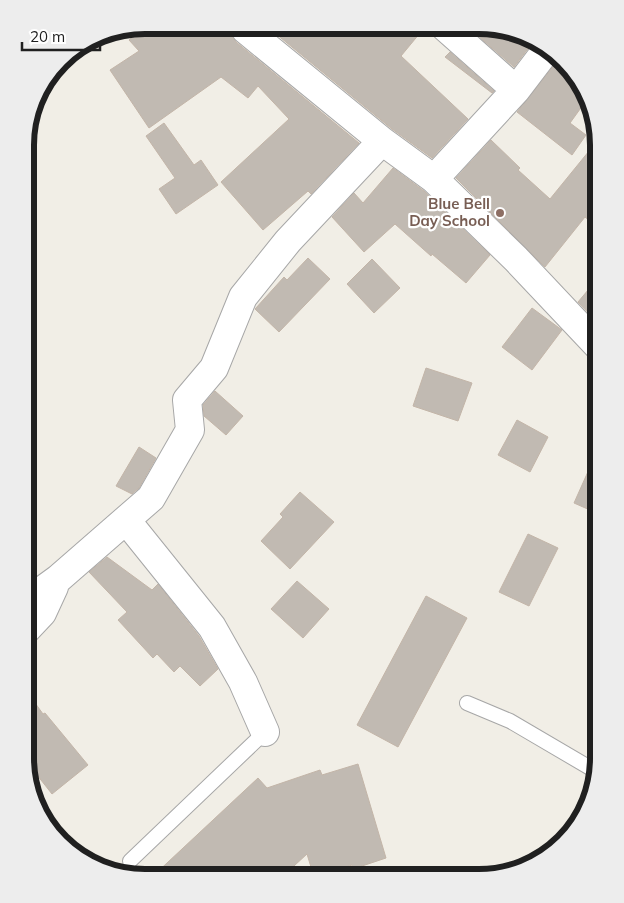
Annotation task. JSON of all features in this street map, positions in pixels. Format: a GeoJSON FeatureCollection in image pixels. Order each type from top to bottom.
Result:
{"type":"FeatureCollection","features":[{"type":"Feature","properties":{"kind":"street"},"geometry":{"type":"LineString","coordinates":[[251,34],[382,141],[434,179],[516,259],[590,337]]}},
{"type":"Feature","properties":{"kind":"street"},"geometry":{"type":"LineString","coordinates":[[453,34],[516,90]]}},
{"type":"Feature","properties":{"kind":"street"},"geometry":{"type":"LineString","coordinates":[[434,179],[516,90],[543,54]]}},
{"type":"Feature","properties":{"kind":"street"},"geometry":{"type":"LineString","coordinates":[[34,596],[151,498],[190,430],[187,400],[214,368],[243,297],[288,241],[382,141]]}},
{"type":"Feature","properties":{"kind":"street"},"geometry":{"type":"LineString","coordinates":[[126,520],[212,627],[243,682],[265,732]]}},
{"type":"Feature","properties":{"kind":"street"},"geometry":{"type":"LineString","coordinates":[[34,621],[48,603],[58,578]]}},
{"type":"Feature","properties":{"kind":"lane"},"geometry":{"type":"LineString","coordinates":[[466,703],[510,721],[590,768]]}},
{"type":"Feature","properties":{"kind":"lane"},"geometry":{"type":"LineString","coordinates":[[130,861],[265,732]]}},
{"type":"Feature","properties":{"kind":"building"},"geometry":{"type":"Polygon","coordinates":[[[138,34],[232,34],[236,42],[359,143],[311,194],[308,191],[263,230],[221,182],[289,119],[258,86],[248,98],[221,77],[149,128],[110,70],[139,51],[129,40],[138,34]]]}},
{"type":"Feature","properties":{"kind":"building"},"geometry":{"type":"Polygon","coordinates":[[[276,34],[419,34],[401,56],[468,119],[432,158],[392,129],[276,34]]]}},
{"type":"Feature","properties":{"kind":"building"},"geometry":{"type":"Polygon","coordinates":[[[476,34],[508,38],[530,46],[514,67],[476,34]]]}},
{"type":"Feature","properties":{"kind":"building"},"geometry":{"type":"Polygon","coordinates":[[[450,52],[494,91],[492,93],[445,57],[450,52]]]}},
{"type":"Feature","properties":{"kind":"building"},"geometry":{"type":"Polygon","coordinates":[[[555,64],[571,83],[583,105],[570,123],[586,135],[572,155],[517,112],[555,64]]]}},
{"type":"Feature","properties":{"kind":"building"},"geometry":{"type":"Polygon","coordinates":[[[164,123],[194,165],[201,160],[218,185],[176,214],[159,189],[175,178],[146,136],[164,123]]]}},
{"type":"Feature","properties":{"kind":"building"},"geometry":{"type":"Polygon","coordinates":[[[491,140],[520,168],[518,170],[550,199],[590,150],[590,221],[585,217],[545,267],[456,178],[491,140]]]}},
{"type":"Feature","properties":{"kind":"building"},"geometry":{"type":"Polygon","coordinates":[[[393,168],[424,191],[490,255],[466,283],[432,254],[431,256],[395,224],[364,252],[332,217],[354,193],[363,203],[393,168]]]}},
{"type":"Feature","properties":{"kind":"building"},"geometry":{"type":"Polygon","coordinates":[[[308,258],[330,279],[279,332],[255,309],[284,277],[287,280],[308,258]]]}},
{"type":"Feature","properties":{"kind":"building"},"geometry":{"type":"Polygon","coordinates":[[[372,259],[400,288],[374,313],[347,284],[372,259]]]}},
{"type":"Feature","properties":{"kind":"building"},"geometry":{"type":"Polygon","coordinates":[[[590,288],[590,315],[578,302],[590,288]]]}},
{"type":"Feature","properties":{"kind":"building"},"geometry":{"type":"Polygon","coordinates":[[[532,308],[562,330],[532,370],[502,347],[532,308]]]}},
{"type":"Feature","properties":{"kind":"building"},"geometry":{"type":"Polygon","coordinates":[[[426,368],[472,383],[458,421],[413,406],[426,368]]]}},
{"type":"Feature","properties":{"kind":"building"},"geometry":{"type":"Polygon","coordinates":[[[215,391],[243,416],[226,435],[204,416],[203,405],[215,391]]]}},
{"type":"Feature","properties":{"kind":"building"},"geometry":{"type":"Polygon","coordinates":[[[517,420],[548,437],[530,472],[498,455],[517,420]]]}},
{"type":"Feature","properties":{"kind":"building"},"geometry":{"type":"Polygon","coordinates":[[[139,447],[156,458],[139,488],[132,494],[116,486],[139,447]]]}},
{"type":"Feature","properties":{"kind":"building"},"geometry":{"type":"Polygon","coordinates":[[[590,467],[590,510],[574,503],[590,467]]]}},
{"type":"Feature","properties":{"kind":"building"},"geometry":{"type":"Polygon","coordinates":[[[300,492],[334,522],[290,569],[261,541],[283,517],[280,514],[300,492]]]}},
{"type":"Feature","properties":{"kind":"building"},"geometry":{"type":"Polygon","coordinates":[[[528,534],[558,548],[529,606],[499,592],[528,534]]]}},
{"type":"Feature","properties":{"kind":"building"},"geometry":{"type":"Polygon","coordinates":[[[107,557],[152,590],[158,584],[199,636],[218,669],[200,686],[180,666],[174,672],[157,654],[153,658],[118,620],[127,612],[89,572],[107,557]]]}},
{"type":"Feature","properties":{"kind":"building"},"geometry":{"type":"Polygon","coordinates":[[[297,581],[329,609],[303,638],[271,609],[297,581]]]}},
{"type":"Feature","properties":{"kind":"building"},"geometry":{"type":"Polygon","coordinates":[[[426,596],[467,618],[398,747],[357,725],[426,596]]]}},
{"type":"Feature","properties":{"kind":"building"},"geometry":{"type":"Polygon","coordinates":[[[34,702],[88,765],[52,794],[35,772],[34,702]]]}},
{"type":"Feature","properties":{"kind":"building"},"geometry":{"type":"Polygon","coordinates":[[[358,764],[386,858],[353,869],[352,865],[339,869],[312,869],[307,854],[291,869],[161,869],[258,778],[267,788],[320,770],[322,775],[358,764]]]}},
{"type":"Feature","properties":{"kind":"place","name":"Blue Bell Day School"},"geometry":{"type":"Point","coordinates":[500,213]}}]}
